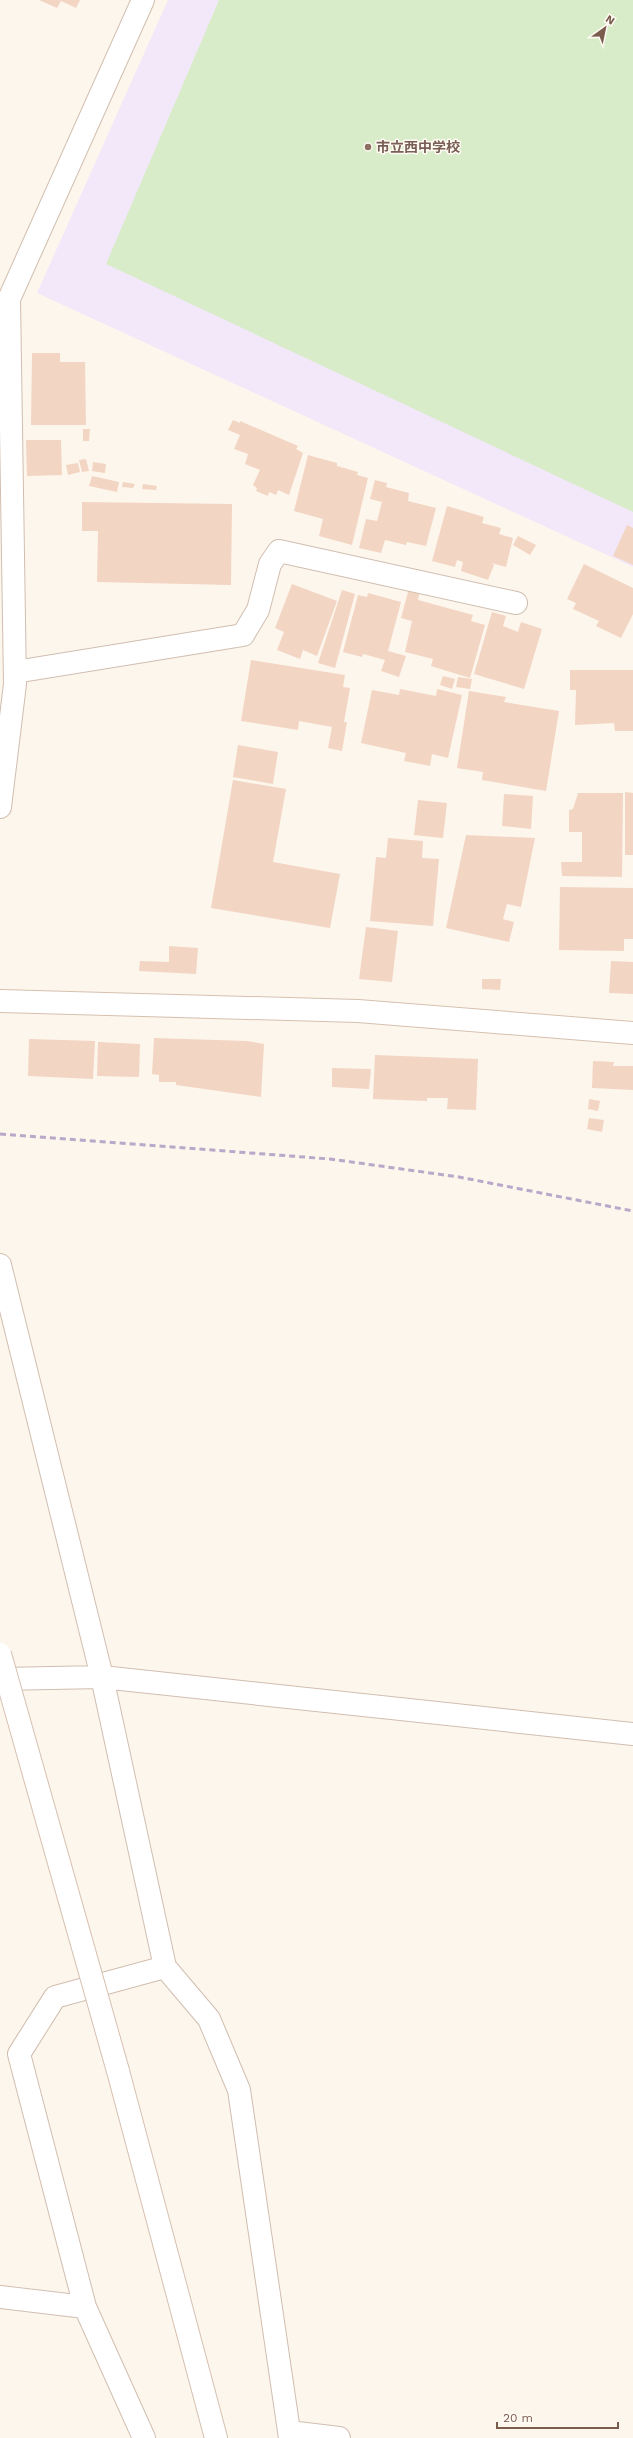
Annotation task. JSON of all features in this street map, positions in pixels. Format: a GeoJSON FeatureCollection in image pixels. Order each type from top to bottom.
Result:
{"type":"FeatureCollection","features":[{"type":"Feature","properties":{"kind":"street"},"geometry":{"type":"LineString","coordinates":[[0,807],[15,672],[9,299],[143,0]]}},
{"type":"Feature","properties":{"kind":"street"},"geometry":{"type":"LineString","coordinates":[[15,672],[243,635],[258,610],[270,564],[279,551],[516,604]]}},
{"type":"Feature","properties":{"kind":"street"},"geometry":{"type":"LineString","coordinates":[[0,1001],[358,1011],[633,1033]]}},
{"type":"Feature","properties":{"kind":"street"},"geometry":{"type":"LineString","coordinates":[[0,1265],[102,1677],[165,1967],[209,2019],[238,2090],[290,2435],[339,2438]]}},
{"type":"Feature","properties":{"kind":"street"},"geometry":{"type":"LineString","coordinates":[[0,1654],[118,2071],[216,2438]]}},
{"type":"Feature","properties":{"kind":"street"},"geometry":{"type":"LineString","coordinates":[[0,1679],[102,1677],[633,1734]]}},
{"type":"Feature","properties":{"kind":"street"},"geometry":{"type":"LineString","coordinates":[[144,2438],[85,2307],[19,2054],[55,1997],[165,1967]]}},
{"type":"Feature","properties":{"kind":"street"},"geometry":{"type":"LineString","coordinates":[[0,2297],[85,2307]]}},
{"type":"Feature","properties":{"kind":"shaded area","name":"市立西中学校"},"geometry":{"type":"Polygon","coordinates":[[[168,0],[633,0],[633,567],[37,293],[168,0]]]}},
{"type":"Feature","properties":{"kind":"green space","name":"市立西中学校"},"geometry":{"type":"Polygon","coordinates":[[[219,0],[633,0],[633,512],[106,264],[219,0]]]}},
{"type":"Feature","properties":{"kind":"building"},"geometry":{"type":"Polygon","coordinates":[[[39,0],[80,0],[76,8],[61,1],[57,8],[39,0]]]}},
{"type":"Feature","properties":{"kind":"building"},"geometry":{"type":"Polygon","coordinates":[[[32,353],[60,353],[60,362],[85,362],[86,425],[31,425],[32,353]]]}},
{"type":"Feature","properties":{"kind":"building"},"geometry":{"type":"Polygon","coordinates":[[[233,420],[240,423],[240,421],[298,446],[296,449],[303,453],[289,495],[278,490],[276,495],[269,492],[268,496],[256,491],[257,488],[253,485],[260,470],[245,464],[248,454],[234,449],[240,435],[228,430],[233,420]]]}},
{"type":"Feature","properties":{"kind":"building"},"geometry":{"type":"Polygon","coordinates":[[[83,429],[90,429],[89,441],[83,441],[83,429]]]}},
{"type":"Feature","properties":{"kind":"building"},"geometry":{"type":"Polygon","coordinates":[[[26,440],[61,440],[62,475],[27,476],[26,440]]]}},
{"type":"Feature","properties":{"kind":"building"},"geometry":{"type":"Polygon","coordinates":[[[308,455],[337,463],[337,466],[358,472],[357,475],[368,478],[352,545],[319,536],[323,519],[294,511],[308,455]]]}},
{"type":"Feature","properties":{"kind":"building"},"geometry":{"type":"Polygon","coordinates":[[[86,459],[89,471],[82,472],[79,460],[86,459]]]}},
{"type":"Feature","properties":{"kind":"building"},"geometry":{"type":"Polygon","coordinates":[[[93,462],[106,464],[105,473],[92,471],[93,462]]]}},
{"type":"Feature","properties":{"kind":"building"},"geometry":{"type":"Polygon","coordinates":[[[78,463],[80,472],[68,475],[66,465],[78,463]]]}},
{"type":"Feature","properties":{"kind":"building"},"geometry":{"type":"Polygon","coordinates":[[[92,476],[119,482],[117,492],[89,486],[92,476]]]}},
{"type":"Feature","properties":{"kind":"building"},"geometry":{"type":"Polygon","coordinates":[[[375,480],[387,483],[386,487],[409,493],[408,501],[436,508],[426,546],[407,542],[406,545],[385,540],[381,553],[359,548],[366,519],[377,521],[382,502],[370,499],[375,480]]]}},
{"type":"Feature","properties":{"kind":"building"},"geometry":{"type":"Polygon","coordinates":[[[123,482],[135,484],[133,488],[122,487],[123,482]]]}},
{"type":"Feature","properties":{"kind":"building"},"geometry":{"type":"Polygon","coordinates":[[[143,484],[157,486],[156,490],[142,489],[143,484]]]}},
{"type":"Feature","properties":{"kind":"building"},"geometry":{"type":"Polygon","coordinates":[[[82,502],[232,504],[231,585],[97,582],[98,531],[82,531],[82,502]]]}},
{"type":"Feature","properties":{"kind":"building"},"geometry":{"type":"Polygon","coordinates":[[[447,506],[484,517],[482,523],[501,528],[499,534],[513,538],[506,567],[491,563],[494,565],[488,580],[461,571],[463,562],[457,560],[455,567],[432,561],[447,506]]]}},
{"type":"Feature","properties":{"kind":"building"},"geometry":{"type":"Polygon","coordinates":[[[627,525],[633,528],[633,565],[613,556],[627,525]]]}},
{"type":"Feature","properties":{"kind":"building"},"geometry":{"type":"Polygon","coordinates":[[[518,536],[536,545],[530,555],[513,545],[518,536]]]}},
{"type":"Feature","properties":{"kind":"building"},"geometry":{"type":"Polygon","coordinates":[[[584,564],[633,588],[633,614],[621,638],[596,626],[599,621],[573,609],[576,603],[567,599],[584,564]]]}},
{"type":"Feature","properties":{"kind":"building"},"geometry":{"type":"Polygon","coordinates":[[[292,584],[337,601],[317,656],[303,650],[300,659],[277,650],[284,632],[275,628],[292,584]]]}},
{"type":"Feature","properties":{"kind":"building"},"geometry":{"type":"Polygon","coordinates":[[[409,588],[420,591],[418,600],[473,615],[471,621],[485,625],[470,678],[431,666],[433,659],[405,652],[412,621],[401,618],[409,588]]]}},
{"type":"Feature","properties":{"kind":"building"},"geometry":{"type":"Polygon","coordinates":[[[342,590],[355,594],[335,668],[318,663],[342,590]]]}},
{"type":"Feature","properties":{"kind":"building"},"geometry":{"type":"Polygon","coordinates":[[[368,593],[401,602],[388,651],[406,656],[399,677],[381,671],[385,660],[363,654],[362,657],[343,652],[358,595],[367,597],[368,593]]]}},
{"type":"Feature","properties":{"kind":"building"},"geometry":{"type":"Polygon","coordinates":[[[492,612],[506,616],[503,626],[518,632],[521,622],[542,629],[524,689],[474,674],[492,612]]]}},
{"type":"Feature","properties":{"kind":"building"},"geometry":{"type":"Polygon","coordinates":[[[251,660],[345,675],[343,687],[350,688],[344,722],[347,722],[342,751],[328,748],[332,727],[299,721],[298,730],[241,721],[251,660]]]}},
{"type":"Feature","properties":{"kind":"building"},"geometry":{"type":"Polygon","coordinates":[[[570,670],[633,670],[633,731],[615,731],[614,723],[575,725],[576,690],[570,690],[570,670]]]}},
{"type":"Feature","properties":{"kind":"building"},"geometry":{"type":"Polygon","coordinates":[[[443,676],[455,679],[452,689],[440,685],[443,676]]]}},
{"type":"Feature","properties":{"kind":"building"},"geometry":{"type":"Polygon","coordinates":[[[458,677],[472,679],[470,689],[456,687],[458,677]]]}},
{"type":"Feature","properties":{"kind":"building"},"geometry":{"type":"Polygon","coordinates":[[[400,689],[436,696],[437,689],[462,695],[448,758],[432,754],[430,766],[404,761],[406,753],[361,743],[372,690],[399,695],[400,689]]]}},
{"type":"Feature","properties":{"kind":"building"},"geometry":{"type":"Polygon","coordinates":[[[469,691],[506,697],[504,702],[559,711],[546,791],[482,780],[483,772],[457,768],[469,691]]]}},
{"type":"Feature","properties":{"kind":"building"},"geometry":{"type":"Polygon","coordinates":[[[238,745],[278,752],[273,784],[233,777],[238,745]]]}},
{"type":"Feature","properties":{"kind":"building"},"geometry":{"type":"Polygon","coordinates":[[[233,780],[286,789],[273,862],[340,874],[330,928],[211,908],[233,780]]]}},
{"type":"Feature","properties":{"kind":"building"},"geometry":{"type":"Polygon","coordinates":[[[625,792],[633,793],[633,855],[625,855],[625,792]]]}},
{"type":"Feature","properties":{"kind":"building"},"geometry":{"type":"Polygon","coordinates":[[[578,793],[623,793],[622,877],[562,876],[561,862],[582,862],[582,832],[569,832],[569,810],[573,809],[578,793]]]}},
{"type":"Feature","properties":{"kind":"building"},"geometry":{"type":"Polygon","coordinates":[[[504,794],[533,796],[531,829],[502,826],[504,794]]]}},
{"type":"Feature","properties":{"kind":"building"},"geometry":{"type":"Polygon","coordinates":[[[418,800],[447,803],[443,838],[414,835],[418,800]]]}},
{"type":"Feature","properties":{"kind":"building"},"geometry":{"type":"Polygon","coordinates":[[[466,835],[535,838],[521,907],[507,904],[503,919],[514,922],[509,942],[446,928],[466,835]]]}},
{"type":"Feature","properties":{"kind":"building"},"geometry":{"type":"Polygon","coordinates":[[[388,838],[423,841],[422,858],[439,859],[433,926],[370,921],[376,857],[386,858],[388,838]]]}},
{"type":"Feature","properties":{"kind":"building"},"geometry":{"type":"Polygon","coordinates":[[[560,887],[633,888],[633,939],[624,939],[624,951],[559,950],[560,887]]]}},
{"type":"Feature","properties":{"kind":"building"},"geometry":{"type":"Polygon","coordinates":[[[366,927],[398,931],[392,982],[359,979],[366,927]]]}},
{"type":"Feature","properties":{"kind":"building"},"geometry":{"type":"Polygon","coordinates":[[[169,946],[198,948],[196,974],[139,971],[140,961],[169,962],[169,946]]]}},
{"type":"Feature","properties":{"kind":"building"},"geometry":{"type":"Polygon","coordinates":[[[611,961],[633,962],[633,994],[609,993],[611,961]]]}},
{"type":"Feature","properties":{"kind":"building"},"geometry":{"type":"Polygon","coordinates":[[[482,979],[501,979],[500,990],[482,989],[482,979]]]}},
{"type":"Feature","properties":{"kind":"building"},"geometry":{"type":"Polygon","coordinates":[[[154,1038],[247,1041],[264,1044],[261,1097],[176,1085],[176,1082],[159,1082],[159,1075],[152,1074],[154,1038]]]}},
{"type":"Feature","properties":{"kind":"building"},"geometry":{"type":"Polygon","coordinates":[[[29,1039],[95,1041],[93,1079],[28,1076],[29,1039]]]}},
{"type":"Feature","properties":{"kind":"building"},"geometry":{"type":"Polygon","coordinates":[[[98,1042],[140,1044],[139,1077],[97,1076],[98,1042]]]}},
{"type":"Feature","properties":{"kind":"building"},"geometry":{"type":"Polygon","coordinates":[[[375,1055],[478,1059],[476,1110],[447,1109],[448,1098],[427,1098],[427,1101],[373,1099],[375,1055]]]}},
{"type":"Feature","properties":{"kind":"building"},"geometry":{"type":"Polygon","coordinates":[[[593,1061],[614,1062],[613,1066],[633,1066],[633,1090],[592,1088],[593,1061]]]}},
{"type":"Feature","properties":{"kind":"building"},"geometry":{"type":"Polygon","coordinates":[[[332,1068],[371,1069],[369,1089],[332,1087],[332,1068]]]}},
{"type":"Feature","properties":{"kind":"building"},"geometry":{"type":"Polygon","coordinates":[[[589,1099],[600,1101],[598,1111],[588,1109],[589,1099]]]}},
{"type":"Feature","properties":{"kind":"building"},"geometry":{"type":"Polygon","coordinates":[[[589,1118],[604,1120],[602,1132],[587,1129],[589,1118]]]}},
{"type":"Feature","properties":{"kind":"railway"},"geometry":{"type":"LineString","coordinates":[[0,1134],[330,1159],[459,1177],[633,1211]]}},
{"type":"Feature","properties":{"kind":"place","name":"市立西中学校"},"geometry":{"type":"Point","coordinates":[368,147]}}]}
